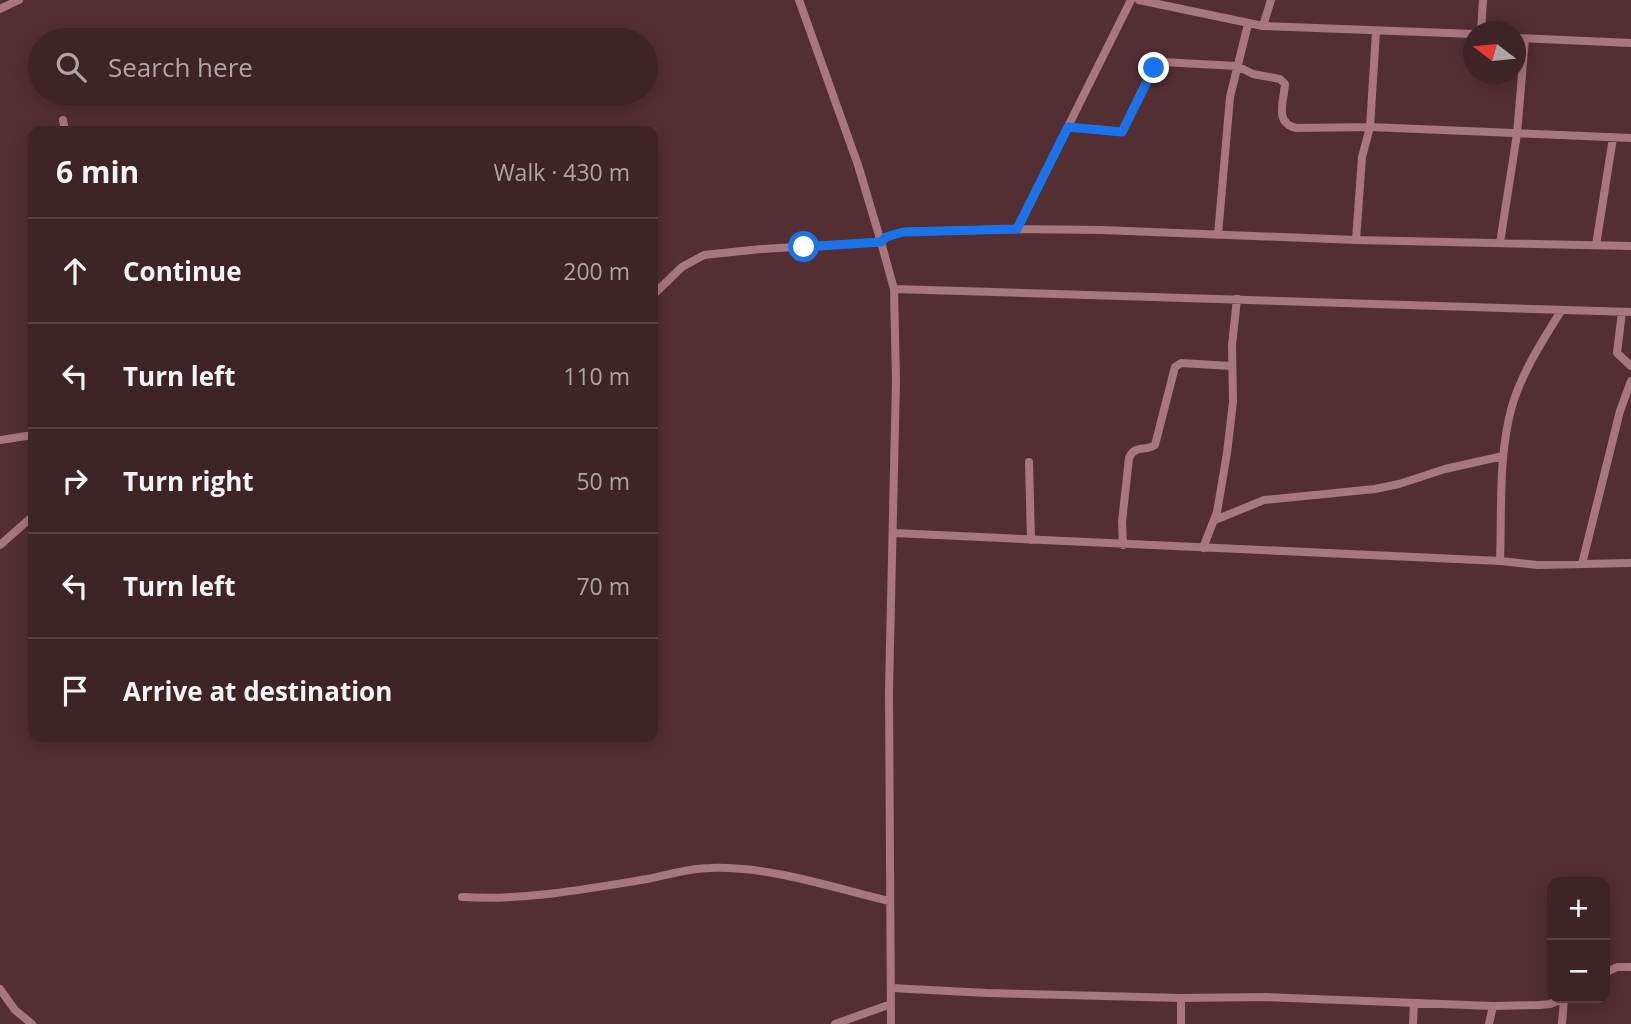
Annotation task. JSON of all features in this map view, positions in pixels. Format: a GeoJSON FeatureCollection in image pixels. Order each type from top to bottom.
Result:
{"type":"FeatureCollection","features":[{"type":"Feature","properties":{"kind":"street"},"geometry":{"type":"LineString","coordinates":[[0,9],[19,0]]}},
{"type":"Feature","properties":{"kind":"street"},"geometry":{"type":"LineString","coordinates":[[799,0],[858,165],[894,289],[896,381],[889,676],[888,901],[891,1024]]}},
{"type":"Feature","properties":{"kind":"street"},"geometry":{"type":"LineString","coordinates":[[1017,229],[1132,0]]}},
{"type":"Feature","properties":{"kind":"street"},"geometry":{"type":"LineString","coordinates":[[1139,0],[1263,26],[1463,34]]}},
{"type":"Feature","properties":{"kind":"street"},"geometry":{"type":"LineString","coordinates":[[1263,26],[1271,0]]}},
{"type":"Feature","properties":{"kind":"street"},"geometry":{"type":"LineString","coordinates":[[1482,21],[1483,0]]}},
{"type":"Feature","properties":{"kind":"street"},"geometry":{"type":"LineString","coordinates":[[1219,235],[1230,97],[1248,24]]}},
{"type":"Feature","properties":{"kind":"street"},"geometry":{"type":"LineString","coordinates":[[1356,240],[1362,157],[1370,127],[1376,32]]}},
{"type":"Feature","properties":{"kind":"street"},"geometry":{"type":"LineString","coordinates":[[1526,39],[1631,43]]}},
{"type":"Feature","properties":{"kind":"street"},"geometry":{"type":"LineString","coordinates":[[1068,127],[1122,132],[1158,64],[1237,66],[1253,74],[1284,81],[1282,117],[1291,127],[1370,127],[1631,138]]}},
{"type":"Feature","properties":{"kind":"street"},"geometry":{"type":"LineString","coordinates":[[1500,243],[1517,134],[1521,84]]}},
{"type":"Feature","properties":{"kind":"street"},"geometry":{"type":"LineString","coordinates":[[63,120],[64,126]]}},
{"type":"Feature","properties":{"kind":"street"},"geometry":{"type":"LineString","coordinates":[[1596,245],[1613,138]]}},
{"type":"Feature","properties":{"kind":"street"},"geometry":{"type":"LineString","coordinates":[[658,290],[682,267],[704,256],[761,249],[881,242],[886,237],[903,232],[1102,229],[1356,240],[1631,246]]}},
{"type":"Feature","properties":{"kind":"street"},"geometry":{"type":"LineString","coordinates":[[894,289],[1626,312],[1617,353],[1631,366]]}},
{"type":"Feature","properties":{"kind":"street"},"geometry":{"type":"LineString","coordinates":[[1203,548],[1215,520],[1231,420],[1231,366],[1237,299]]}},
{"type":"Feature","properties":{"kind":"street"},"geometry":{"type":"LineString","coordinates":[[1500,561],[1503,456],[1510,417],[1518,390],[1561,311]]}},
{"type":"Feature","properties":{"kind":"street"},"geometry":{"type":"LineString","coordinates":[[1122,545],[1129,458],[1134,450],[1150,448],[1156,442],[1175,367],[1181,363],[1231,366]]}},
{"type":"Feature","properties":{"kind":"street"},"geometry":{"type":"LineString","coordinates":[[1582,564],[1620,411],[1631,381]]}},
{"type":"Feature","properties":{"kind":"street"},"geometry":{"type":"LineString","coordinates":[[0,440],[28,436]]}},
{"type":"Feature","properties":{"kind":"street"},"geometry":{"type":"LineString","coordinates":[[1215,520],[1264,500],[1375,489],[1503,456]]}},
{"type":"Feature","properties":{"kind":"street"},"geometry":{"type":"LineString","coordinates":[[1029,462],[1031,540]]}},
{"type":"Feature","properties":{"kind":"street"},"geometry":{"type":"LineString","coordinates":[[0,545],[28,520]]}},
{"type":"Feature","properties":{"kind":"street"},"geometry":{"type":"LineString","coordinates":[[894,533],[1500,561],[1537,565],[1631,563]]}},
{"type":"Feature","properties":{"kind":"street"},"geometry":{"type":"LineString","coordinates":[[462,897],[503,899],[603,886],[712,867],[802,879],[888,901]]}},
{"type":"Feature","properties":{"kind":"street"},"geometry":{"type":"LineString","coordinates":[[1610,970],[1617,967],[1631,967]]}},
{"type":"Feature","properties":{"kind":"street"},"geometry":{"type":"LineString","coordinates":[[891,988],[1181,998],[1266,997],[1493,1006],[1547,1003]]}},
{"type":"Feature","properties":{"kind":"street"},"geometry":{"type":"LineString","coordinates":[[0,989],[15,1010],[32,1024]]}},
{"type":"Feature","properties":{"kind":"street"},"geometry":{"type":"LineString","coordinates":[[1181,998],[1181,1024]]}},
{"type":"Feature","properties":{"kind":"street"},"geometry":{"type":"LineString","coordinates":[[1413,1024],[1414,1003]]}},
{"type":"Feature","properties":{"kind":"street"},"geometry":{"type":"LineString","coordinates":[[1562,1024],[1564,1003]]}},
{"type":"Feature","properties":{"kind":"street"},"geometry":{"type":"LineString","coordinates":[[835,1024],[891,1004]]}},
{"type":"Feature","properties":{"kind":"street"},"geometry":{"type":"LineString","coordinates":[[1489,1024],[1493,1006]]}},
{"type":"Feature","properties":{"kind":"route"},"geometry":{"type":"LineString","coordinates":[[804,247],[881,242],[886,237],[903,232],[1017,229],[1068,127],[1122,132],[1154,68]]}}]}
